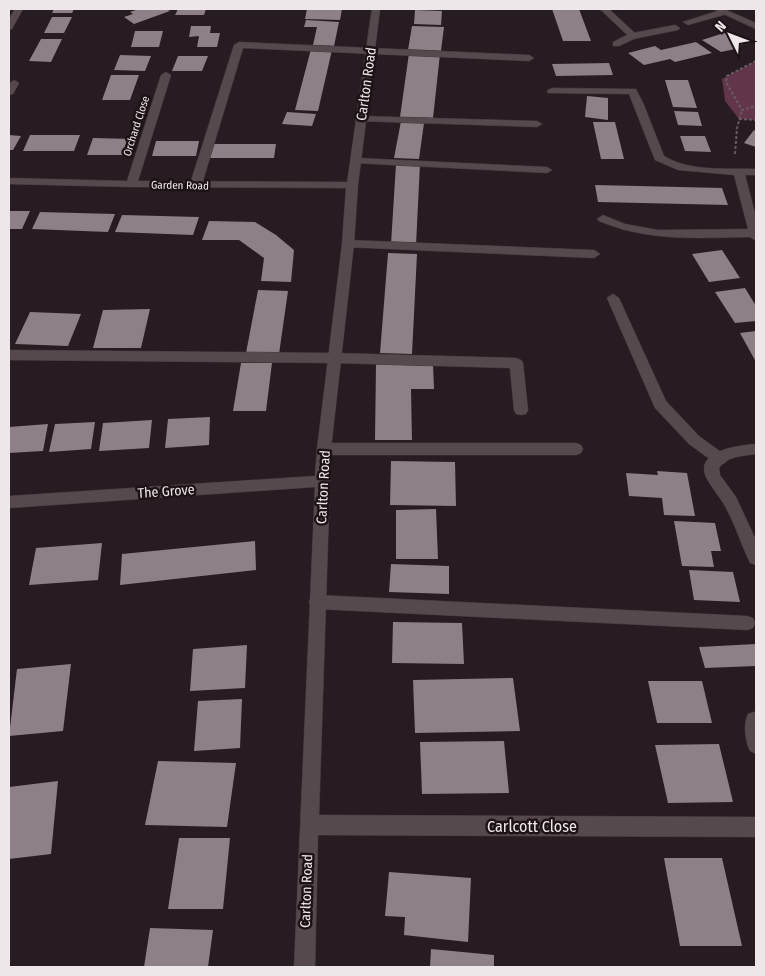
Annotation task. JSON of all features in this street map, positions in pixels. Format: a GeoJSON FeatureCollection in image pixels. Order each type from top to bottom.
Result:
{"type":"FeatureCollection","features":[{"type":"Feature","properties":{"kind":"street"},"geometry":{"type":"LineString","coordinates":[[9,26],[19,9]]}},
{"type":"Feature","properties":{"kind":"street","name":"Carlton Road"},"geometry":{"type":"LineString","coordinates":[[304,967],[324,449],[348,244],[352,185],[357,161],[360,119],[376,9]]}},
{"type":"Feature","properties":{"kind":"street"},"geometry":{"type":"LineString","coordinates":[[604,9],[632,36]]}},
{"type":"Feature","properties":{"kind":"street"},"geometry":{"type":"LineString","coordinates":[[688,22],[720,11],[756,25]]}},
{"type":"Feature","properties":{"kind":"street"},"geometry":{"type":"LineString","coordinates":[[616,44],[632,36],[675,28]]}},
{"type":"Feature","properties":{"kind":"street"},"geometry":{"type":"LineString","coordinates":[[196,184],[239,45],[529,58]]}},
{"type":"Feature","properties":{"kind":"street","name":"Orchard Close"},"geometry":{"type":"LineString","coordinates":[[131,184],[166,75]]}},
{"type":"Feature","properties":{"kind":"street"},"geometry":{"type":"LineString","coordinates":[[552,92],[632,91],[659,158],[664,162],[684,168],[756,172]]}},
{"type":"Feature","properties":{"kind":"street"},"geometry":{"type":"LineString","coordinates":[[360,119],[537,124]]}},
{"type":"Feature","properties":{"kind":"street"},"geometry":{"type":"LineString","coordinates":[[357,161],[546,170]]}},
{"type":"Feature","properties":{"kind":"street"},"geometry":{"type":"LineString","coordinates":[[603,219],[615,225],[644,233],[755,235],[738,171]]}},
{"type":"Feature","properties":{"kind":"street","name":"Garden Road"},"geometry":{"type":"LineString","coordinates":[[9,181],[131,184],[352,185]]}},
{"type":"Feature","properties":{"kind":"street"},"geometry":{"type":"LineString","coordinates":[[348,244],[594,254]]}},
{"type":"Feature","properties":{"kind":"street"},"geometry":{"type":"LineString","coordinates":[[613,298],[660,404],[694,440],[720,459]]}},
{"type":"Feature","properties":{"kind":"street"},"geometry":{"type":"LineString","coordinates":[[9,355],[334,358],[516,363],[521,410]]}},
{"type":"Feature","properties":{"kind":"street"},"geometry":{"type":"LineString","coordinates":[[324,449],[576,450]]}},
{"type":"Feature","properties":{"kind":"street"},"geometry":{"type":"LineString","coordinates":[[756,449],[726,454],[713,464],[712,472],[715,480],[732,504],[756,558]]}},
{"type":"Feature","properties":{"kind":"street","name":"The Grove"},"geometry":{"type":"LineString","coordinates":[[9,502],[323,481]]}},
{"type":"Feature","properties":{"kind":"street"},"geometry":{"type":"LineString","coordinates":[[317,602],[747,623]]}},
{"type":"Feature","properties":{"kind":"street"},"geometry":{"type":"LineString","coordinates":[[754,720],[756,744]]}},
{"type":"Feature","properties":{"kind":"street","name":"Carlcott Close"},"geometry":{"type":"LineString","coordinates":[[309,825],[756,827]]}},
{"type":"Feature","properties":{"kind":"path"},"geometry":{"type":"LineString","coordinates":[[738,171],[734,148],[742,110],[726,82],[727,76],[756,61]]}},
{"type":"Feature","properties":{"kind":"path"},"geometry":{"type":"LineString","coordinates":[[742,110],[756,106]]}},
{"type":"Feature","properties":{"kind":"path"},"geometry":{"type":"LineString","coordinates":[[739,119],[756,120]]}},
{"type":"Feature","properties":{"kind":"shaded area"},"geometry":{"type":"Polygon","coordinates":[[[756,61],[756,120],[739,119],[725,101],[722,79],[756,61]]]}},
{"type":"Feature","properties":{"kind":"building"},"geometry":{"type":"Polygon","coordinates":[[[54,9],[74,9],[72,13],[52,13],[54,9]]]}},
{"type":"Feature","properties":{"kind":"building"},"geometry":{"type":"Polygon","coordinates":[[[139,9],[166,9],[170,11],[134,24],[124,17],[133,14],[130,12],[139,9]]]}},
{"type":"Feature","properties":{"kind":"building"},"geometry":{"type":"Polygon","coordinates":[[[178,9],[206,9],[204,15],[175,15],[178,9]]]}},
{"type":"Feature","properties":{"kind":"building"},"geometry":{"type":"Polygon","coordinates":[[[307,9],[342,9],[340,20],[305,19],[307,9]]]}},
{"type":"Feature","properties":{"kind":"building"},"geometry":{"type":"Polygon","coordinates":[[[552,9],[579,9],[591,41],[563,41],[552,9]]]}},
{"type":"Feature","properties":{"kind":"building"},"geometry":{"type":"Polygon","coordinates":[[[415,10],[442,11],[441,25],[414,24],[415,10]]]}},
{"type":"Feature","properties":{"kind":"building"},"geometry":{"type":"Polygon","coordinates":[[[52,17],[72,17],[64,33],[44,33],[52,17]]]}},
{"type":"Feature","properties":{"kind":"building"},"geometry":{"type":"Polygon","coordinates":[[[306,20],[339,22],[334,46],[313,45],[317,27],[304,27],[306,20]]]}},
{"type":"Feature","properties":{"kind":"building"},"geometry":{"type":"Polygon","coordinates":[[[191,26],[211,26],[210,33],[220,33],[217,47],[197,47],[199,36],[189,37],[191,26]]]}},
{"type":"Feature","properties":{"kind":"building"},"geometry":{"type":"Polygon","coordinates":[[[412,26],[444,27],[441,51],[408,50],[412,26]]]}},
{"type":"Feature","properties":{"kind":"building"},"geometry":{"type":"Polygon","coordinates":[[[135,31],[163,31],[159,47],[131,47],[135,31]]]}},
{"type":"Feature","properties":{"kind":"building"},"geometry":{"type":"Polygon","coordinates":[[[724,33],[746,42],[735,49],[721,52],[702,40],[724,33]]]}},
{"type":"Feature","properties":{"kind":"building"},"geometry":{"type":"Polygon","coordinates":[[[41,39],[62,39],[51,62],[29,61],[41,39]]]}},
{"type":"Feature","properties":{"kind":"building"},"geometry":{"type":"Polygon","coordinates":[[[696,42],[712,53],[675,62],[670,59],[644,65],[628,53],[655,46],[661,50],[696,42]]]}},
{"type":"Feature","properties":{"kind":"building"},"geometry":{"type":"Polygon","coordinates":[[[311,49],[332,50],[318,111],[295,110],[311,49]]]}},
{"type":"Feature","properties":{"kind":"building"},"geometry":{"type":"Polygon","coordinates":[[[409,53],[440,54],[433,118],[400,117],[409,53]]]}},
{"type":"Feature","properties":{"kind":"building"},"geometry":{"type":"Polygon","coordinates":[[[120,55],[151,56],[145,71],[114,70],[120,55]]]}},
{"type":"Feature","properties":{"kind":"building"},"geometry":{"type":"Polygon","coordinates":[[[178,56],[208,56],[202,71],[172,71],[178,56]]]}},
{"type":"Feature","properties":{"kind":"building"},"geometry":{"type":"Polygon","coordinates":[[[609,63],[613,75],[556,76],[552,64],[609,63]]]}},
{"type":"Feature","properties":{"kind":"building"},"geometry":{"type":"Polygon","coordinates":[[[111,75],[139,75],[130,100],[102,100],[111,75]]]}},
{"type":"Feature","properties":{"kind":"building"},"geometry":{"type":"Polygon","coordinates":[[[665,80],[688,80],[697,108],[673,107],[665,80]]]}},
{"type":"Feature","properties":{"kind":"building"},"geometry":{"type":"Polygon","coordinates":[[[587,96],[608,98],[608,120],[585,117],[587,96]]]}},
{"type":"Feature","properties":{"kind":"building"},"geometry":{"type":"Polygon","coordinates":[[[674,111],[698,112],[702,126],[678,125],[674,111]]]}},
{"type":"Feature","properties":{"kind":"building"},"geometry":{"type":"Polygon","coordinates":[[[287,112],[316,114],[312,126],[282,124],[287,112]]]}},
{"type":"Feature","properties":{"kind":"building"},"geometry":{"type":"Polygon","coordinates":[[[401,121],[424,123],[419,159],[394,158],[401,121]]]}},
{"type":"Feature","properties":{"kind":"building"},"geometry":{"type":"Polygon","coordinates":[[[593,122],[615,122],[624,159],[601,159],[593,122]]]}},
{"type":"Feature","properties":{"kind":"building"},"geometry":{"type":"Polygon","coordinates":[[[754,130],[756,131],[756,147],[744,143],[754,130]]]}},
{"type":"Feature","properties":{"kind":"building"},"geometry":{"type":"Polygon","coordinates":[[[9,135],[21,136],[13,150],[9,150],[9,135]]]}},
{"type":"Feature","properties":{"kind":"building"},"geometry":{"type":"Polygon","coordinates":[[[30,135],[80,135],[74,151],[23,151],[30,135]]]}},
{"type":"Feature","properties":{"kind":"building"},"geometry":{"type":"Polygon","coordinates":[[[680,136],[705,136],[711,152],[685,151],[680,136]]]}},
{"type":"Feature","properties":{"kind":"building"},"geometry":{"type":"Polygon","coordinates":[[[93,138],[134,139],[129,155],[87,155],[93,138]]]}},
{"type":"Feature","properties":{"kind":"building"},"geometry":{"type":"Polygon","coordinates":[[[156,141],[199,141],[196,156],[152,156],[156,141]]]}},
{"type":"Feature","properties":{"kind":"building"},"geometry":{"type":"Polygon","coordinates":[[[212,144],[276,144],[274,158],[209,158],[212,144]]]}},
{"type":"Feature","properties":{"kind":"building"},"geometry":{"type":"Polygon","coordinates":[[[396,164],[420,164],[416,245],[391,244],[396,164]]]}},
{"type":"Feature","properties":{"kind":"building"},"geometry":{"type":"Polygon","coordinates":[[[595,185],[722,188],[728,205],[598,202],[595,185]]]}},
{"type":"Feature","properties":{"kind":"building"},"geometry":{"type":"Polygon","coordinates":[[[9,211],[30,211],[22,229],[9,229],[9,211]]]}},
{"type":"Feature","properties":{"kind":"building"},"geometry":{"type":"Polygon","coordinates":[[[40,212],[115,214],[108,232],[32,229],[40,212]]]}},
{"type":"Feature","properties":{"kind":"building"},"geometry":{"type":"Polygon","coordinates":[[[122,215],[199,217],[193,235],[115,232],[122,215]]]}},
{"type":"Feature","properties":{"kind":"building"},"geometry":{"type":"Polygon","coordinates":[[[209,221],[255,222],[276,235],[294,250],[291,282],[261,281],[264,258],[239,240],[202,240],[209,221]]]}},
{"type":"Feature","properties":{"kind":"building"},"geometry":{"type":"Polygon","coordinates":[[[722,250],[740,278],[709,282],[692,254],[722,250]]]}},
{"type":"Feature","properties":{"kind":"building"},"geometry":{"type":"Polygon","coordinates":[[[388,253],[417,254],[412,354],[380,353],[388,253]]]}},
{"type":"Feature","properties":{"kind":"building"},"geometry":{"type":"Polygon","coordinates":[[[745,288],[756,306],[756,321],[735,323],[715,292],[745,288]]]}},
{"type":"Feature","properties":{"kind":"building"},"geometry":{"type":"Polygon","coordinates":[[[258,290],[288,291],[279,354],[246,353],[258,290]]]}},
{"type":"Feature","properties":{"kind":"building"},"geometry":{"type":"Polygon","coordinates":[[[150,309],[141,348],[93,348],[103,310],[150,309]]]}},
{"type":"Feature","properties":{"kind":"building"},"geometry":{"type":"Polygon","coordinates":[[[30,312],[81,314],[68,346],[15,344],[30,312]]]}},
{"type":"Feature","properties":{"kind":"building"},"geometry":{"type":"Polygon","coordinates":[[[756,331],[756,362],[740,333],[756,331]]]}},
{"type":"Feature","properties":{"kind":"building"},"geometry":{"type":"Polygon","coordinates":[[[241,363],[272,363],[266,411],[233,411],[241,363]]]}},
{"type":"Feature","properties":{"kind":"building"},"geometry":{"type":"Polygon","coordinates":[[[376,364],[433,364],[434,389],[411,389],[412,440],[375,440],[376,364]]]}},
{"type":"Feature","properties":{"kind":"building"},"geometry":{"type":"Polygon","coordinates":[[[210,417],[209,445],[165,448],[168,419],[210,417]]]}},
{"type":"Feature","properties":{"kind":"building"},"geometry":{"type":"Polygon","coordinates":[[[152,420],[149,448],[99,451],[103,423],[152,420]]]}},
{"type":"Feature","properties":{"kind":"building"},"geometry":{"type":"Polygon","coordinates":[[[95,422],[91,449],[49,452],[55,424],[95,422]]]}},
{"type":"Feature","properties":{"kind":"building"},"geometry":{"type":"Polygon","coordinates":[[[48,424],[43,451],[9,453],[9,427],[48,424]]]}},
{"type":"Feature","properties":{"kind":"building"},"geometry":{"type":"Polygon","coordinates":[[[391,461],[455,462],[456,506],[390,505],[391,461]]]}},
{"type":"Feature","properties":{"kind":"building"},"geometry":{"type":"Polygon","coordinates":[[[657,471],[687,473],[695,516],[664,515],[662,498],[629,496],[626,473],[658,475],[657,471]]]}},
{"type":"Feature","properties":{"kind":"building"},"geometry":{"type":"Polygon","coordinates":[[[436,509],[438,559],[396,559],[396,510],[436,509]]]}},
{"type":"Feature","properties":{"kind":"building"},"geometry":{"type":"Polygon","coordinates":[[[674,521],[715,523],[721,551],[711,551],[714,567],[682,566],[674,521]]]}},
{"type":"Feature","properties":{"kind":"building"},"geometry":{"type":"Polygon","coordinates":[[[255,541],[256,570],[120,585],[122,554],[255,541]]]}},
{"type":"Feature","properties":{"kind":"building"},"geometry":{"type":"Polygon","coordinates":[[[102,543],[98,580],[29,585],[36,548],[102,543]]]}},
{"type":"Feature","properties":{"kind":"building"},"geometry":{"type":"Polygon","coordinates":[[[391,564],[449,566],[449,594],[389,592],[391,564]]]}},
{"type":"Feature","properties":{"kind":"building"},"geometry":{"type":"Polygon","coordinates":[[[689,570],[733,572],[740,602],[694,600],[689,570]]]}},
{"type":"Feature","properties":{"kind":"building"},"geometry":{"type":"Polygon","coordinates":[[[393,622],[462,623],[464,664],[392,663],[393,622]]]}},
{"type":"Feature","properties":{"kind":"building"},"geometry":{"type":"Polygon","coordinates":[[[756,644],[756,666],[705,668],[699,647],[756,644]]]}},
{"type":"Feature","properties":{"kind":"building"},"geometry":{"type":"Polygon","coordinates":[[[247,645],[245,688],[190,691],[193,649],[247,645]]]}},
{"type":"Feature","properties":{"kind":"building"},"geometry":{"type":"Polygon","coordinates":[[[71,664],[63,731],[9,736],[17,669],[71,664]]]}},
{"type":"Feature","properties":{"kind":"building"},"geometry":{"type":"Polygon","coordinates":[[[513,678],[520,731],[415,733],[413,680],[513,678]]]}},
{"type":"Feature","properties":{"kind":"building"},"geometry":{"type":"Polygon","coordinates":[[[648,681],[702,681],[712,723],[657,723],[648,681]]]}},
{"type":"Feature","properties":{"kind":"building"},"geometry":{"type":"Polygon","coordinates":[[[242,699],[240,748],[194,751],[198,701],[242,699]]]}},
{"type":"Feature","properties":{"kind":"building"},"geometry":{"type":"Polygon","coordinates":[[[504,741],[509,793],[422,794],[420,742],[504,741]]]}},
{"type":"Feature","properties":{"kind":"building"},"geometry":{"type":"Polygon","coordinates":[[[719,744],[733,802],[668,803],[655,745],[719,744]]]}},
{"type":"Feature","properties":{"kind":"building"},"geometry":{"type":"Polygon","coordinates":[[[158,761],[236,763],[227,827],[145,825],[158,761]]]}},
{"type":"Feature","properties":{"kind":"building"},"geometry":{"type":"Polygon","coordinates":[[[58,781],[51,854],[9,859],[9,787],[58,781]]]}},
{"type":"Feature","properties":{"kind":"building"},"geometry":{"type":"Polygon","coordinates":[[[179,838],[230,838],[223,909],[168,909],[179,838]]]}},
{"type":"Feature","properties":{"kind":"building"},"geometry":{"type":"Polygon","coordinates":[[[664,858],[722,858],[742,946],[680,946],[664,858]]]}},
{"type":"Feature","properties":{"kind":"building"},"geometry":{"type":"Polygon","coordinates":[[[389,872],[471,878],[468,942],[404,935],[405,917],[385,916],[389,872]]]}},
{"type":"Feature","properties":{"kind":"building"},"geometry":{"type":"Polygon","coordinates":[[[150,928],[213,930],[208,967],[144,967],[150,928]]]}},
{"type":"Feature","properties":{"kind":"building"},"geometry":{"type":"Polygon","coordinates":[[[431,949],[494,955],[494,967],[430,967],[431,949]]]}}]}
